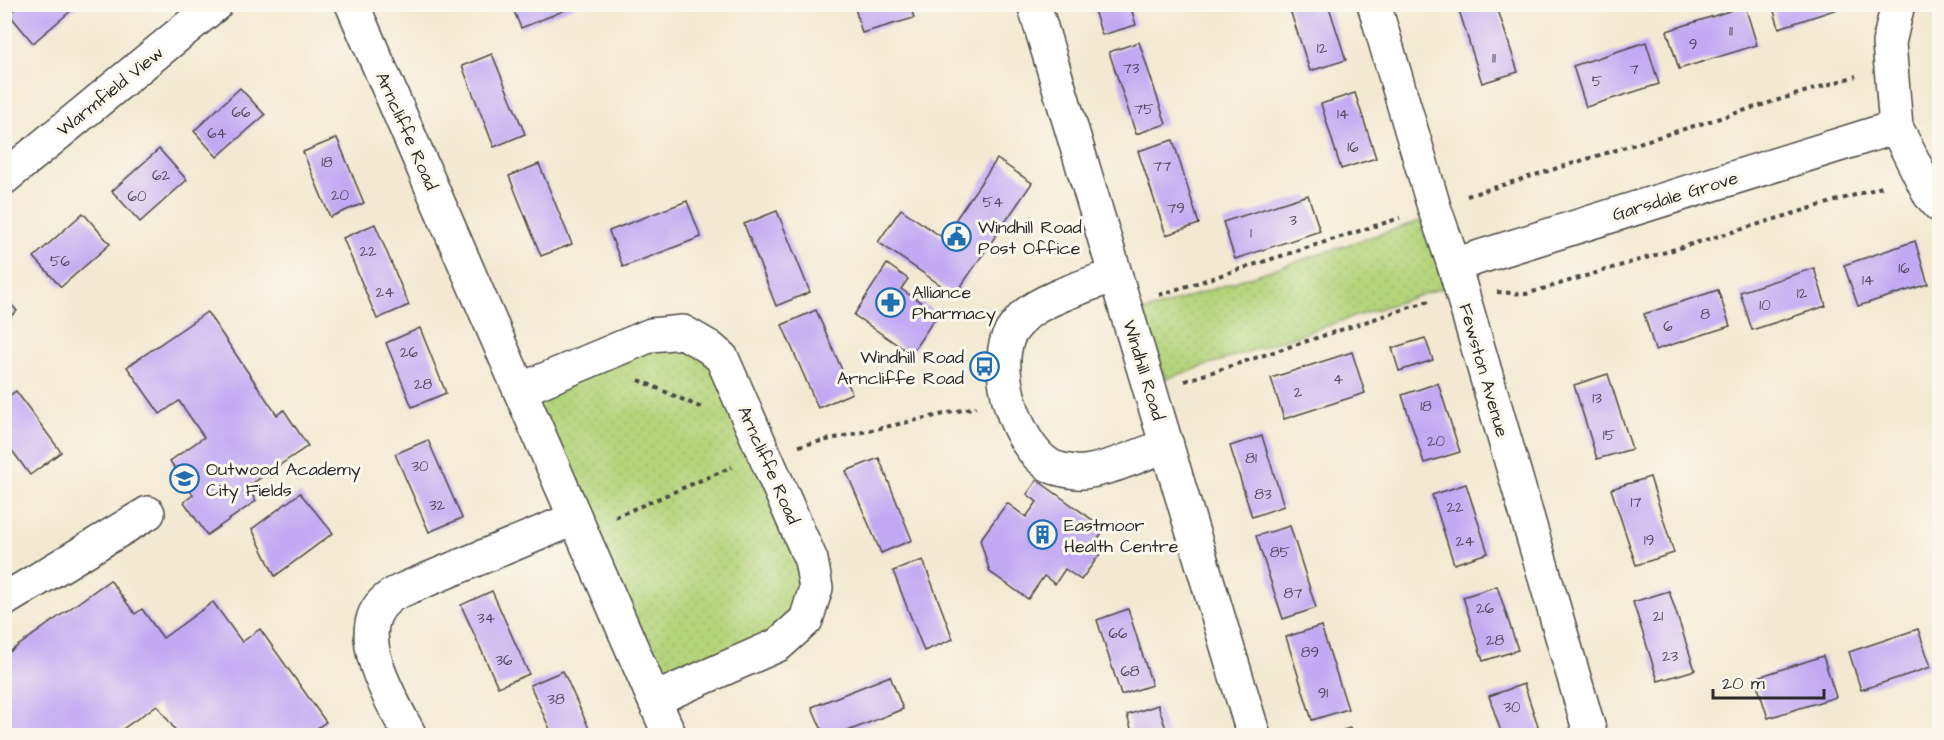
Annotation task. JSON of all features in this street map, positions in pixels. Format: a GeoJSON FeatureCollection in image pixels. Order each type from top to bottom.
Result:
{"type":"FeatureCollection","features":[{"type":"Feature","properties":{"kind":"street","name":"Warmfield View"},"geometry":{"type":"LineString","coordinates":[[4,178],[216,4]]}},
{"type":"Feature","properties":{"kind":"street","name":"Arncliffe Road"},"geometry":{"type":"LineString","coordinates":[[352,4],[574,519],[670,735]]}},
{"type":"Feature","properties":{"kind":"street","name":"Windhill Road"},"geometry":{"type":"LineString","coordinates":[[1034,4],[1254,735]]}},
{"type":"Feature","properties":{"kind":"street","name":"Fewston Avenue"},"geometry":{"type":"LineString","coordinates":[[1374,4],[1591,735]]}},
{"type":"Feature","properties":{"kind":"street"},"geometry":{"type":"LineString","coordinates":[[1898,4],[1889,43],[1896,127],[1930,195],[1940,206]]}},
{"type":"Feature","properties":{"kind":"street","name":"Garsdale Grove"},"geometry":{"type":"LineString","coordinates":[[1457,278],[1896,127]]}},
{"type":"Feature","properties":{"kind":"street"},"geometry":{"type":"LineString","coordinates":[[1115,275],[1058,296],[1026,315],[1008,337],[1003,374],[1009,400],[1025,442],[1050,466],[1078,473],[1106,467],[1167,446]]}},
{"type":"Feature","properties":{"kind":"street","name":"Arncliffe Road"},"geometry":{"type":"LineString","coordinates":[[520,390],[651,335],[683,332],[709,347],[722,358],[811,560],[816,588],[806,620],[778,645],[655,699]]}},
{"type":"Feature","properties":{"kind":"street"},"geometry":{"type":"LineString","coordinates":[[4,600],[148,513]]}},
{"type":"Feature","properties":{"kind":"street"},"geometry":{"type":"LineString","coordinates":[[410,735],[376,668],[370,633],[376,612],[386,599],[407,588],[574,519]]}},
{"type":"Feature","properties":{"kind":"path"},"geometry":{"type":"LineString","coordinates":[[1125,306],[1891,65]]}},
{"type":"Feature","properties":{"kind":"path"},"geometry":{"type":"LineString","coordinates":[[1151,392],[1457,278],[1526,294],[1920,175]]}},
{"type":"Feature","properties":{"kind":"path"},"geometry":{"type":"LineString","coordinates":[[592,359],[754,431]]}},
{"type":"Feature","properties":{"kind":"green space"},"geometry":{"type":"Polygon","coordinates":[[[1429,218],[1451,285],[1165,379],[1143,312],[1429,218]]]}},
{"type":"Feature","properties":{"kind":"green space"},"geometry":{"type":"Polygon","coordinates":[[[651,335],[709,347],[811,560],[806,620],[655,699],[520,390],[651,335]]]}},
{"type":"Feature","properties":{"kind":"building"},"geometry":{"type":"Polygon","coordinates":[[[20,4],[79,4],[33,43],[9,14],[20,4]]]}},
{"type":"Feature","properties":{"kind":"building"},"geometry":{"type":"Polygon","coordinates":[[[511,4],[578,4],[578,5],[521,28],[511,4]]]}},
{"type":"Feature","properties":{"kind":"building"},"geometry":{"type":"Polygon","coordinates":[[[854,4],[910,4],[914,18],[862,33],[854,4]]]}},
{"type":"Feature","properties":{"kind":"building"},"geometry":{"type":"Polygon","coordinates":[[[1092,4],[1130,4],[1136,25],[1102,35],[1092,4]]]}},
{"type":"Feature","properties":{"kind":"building"},"geometry":{"type":"Polygon","coordinates":[[[1288,4],[1328,4],[1346,60],[1310,71],[1288,4]]]}},
{"type":"Feature","properties":{"kind":"building"},"geometry":{"type":"Polygon","coordinates":[[[1457,4],[1496,4],[1518,72],[1482,83],[1457,4]]]}},
{"type":"Feature","properties":{"kind":"building"},"geometry":{"type":"Polygon","coordinates":[[[1772,4],[1850,4],[1850,5],[1779,28],[1772,4]]]}},
{"type":"Feature","properties":{"kind":"building"},"geometry":{"type":"Polygon","coordinates":[[[1745,6],[1757,45],[1679,69],[1667,31],[1745,6]]]}},
{"type":"Feature","properties":{"kind":"building"},"geometry":{"type":"Polygon","coordinates":[[[1139,42],[1166,124],[1136,134],[1109,52],[1139,42]]]}},
{"type":"Feature","properties":{"kind":"building"},"geometry":{"type":"Polygon","coordinates":[[[1646,42],[1659,84],[1586,107],[1573,66],[1646,42]]]}},
{"type":"Feature","properties":{"kind":"building"},"geometry":{"type":"Polygon","coordinates":[[[492,54],[525,134],[494,147],[462,66],[492,54]]]}},
{"type":"Feature","properties":{"kind":"building"},"geometry":{"type":"Polygon","coordinates":[[[240,88],[265,115],[217,157],[194,131],[240,88]]]}},
{"type":"Feature","properties":{"kind":"building"},"geometry":{"type":"Polygon","coordinates":[[[1355,93],[1376,158],[1341,169],[1321,104],[1355,93]]]}},
{"type":"Feature","properties":{"kind":"building"},"geometry":{"type":"Polygon","coordinates":[[[337,138],[364,203],[330,217],[303,152],[337,138]]]}},
{"type":"Feature","properties":{"kind":"building"},"geometry":{"type":"Polygon","coordinates":[[[1173,140],[1199,224],[1166,235],[1138,151],[1173,140]]]}},
{"type":"Feature","properties":{"kind":"building"},"geometry":{"type":"Polygon","coordinates":[[[159,149],[187,180],[140,222],[112,191],[159,149]]]}},
{"type":"Feature","properties":{"kind":"building"},"geometry":{"type":"Polygon","coordinates":[[[997,159],[1032,183],[955,295],[878,242],[901,209],[943,238],[997,159]]]}},
{"type":"Feature","properties":{"kind":"building"},"geometry":{"type":"Polygon","coordinates":[[[539,164],[572,244],[541,256],[509,176],[539,164]]]}},
{"type":"Feature","properties":{"kind":"building"},"geometry":{"type":"Polygon","coordinates":[[[1308,195],[1320,231],[1235,259],[1223,222],[1308,195]]]}},
{"type":"Feature","properties":{"kind":"building"},"geometry":{"type":"Polygon","coordinates":[[[687,201],[701,237],[623,267],[609,231],[687,201]]]}},
{"type":"Feature","properties":{"kind":"building"},"geometry":{"type":"Polygon","coordinates":[[[777,211],[810,292],[776,306],[744,224],[777,211]]]}},
{"type":"Feature","properties":{"kind":"building"},"geometry":{"type":"Polygon","coordinates":[[[83,213],[110,244],[61,287],[34,257],[83,213]]]}},
{"type":"Feature","properties":{"kind":"building"},"geometry":{"type":"Polygon","coordinates":[[[375,224],[409,305],[377,319],[343,238],[375,224]]]}},
{"type":"Feature","properties":{"kind":"building"},"geometry":{"type":"Polygon","coordinates":[[[1915,241],[1928,284],[1858,306],[1844,265],[1915,241]]]}},
{"type":"Feature","properties":{"kind":"building","name":"Alliance Pharmacy"},"geometry":{"type":"Polygon","coordinates":[[[887,264],[908,279],[901,289],[938,314],[911,354],[854,315],[887,264]]]}},
{"type":"Feature","properties":{"kind":"building"},"geometry":{"type":"Polygon","coordinates":[[[1814,268],[1826,306],[1752,330],[1740,292],[1814,268]]]}},
{"type":"Feature","properties":{"kind":"building"},"geometry":{"type":"Polygon","coordinates":[[[1718,290],[1730,326],[1655,350],[1644,314],[1718,290]]]}},
{"type":"Feature","properties":{"kind":"building"},"geometry":{"type":"Polygon","coordinates":[[[4,296],[17,311],[4,322],[4,296]]]}},
{"type":"Feature","properties":{"kind":"building"},"geometry":{"type":"Polygon","coordinates":[[[816,310],[852,393],[818,408],[782,325],[816,310]]]}},
{"type":"Feature","properties":{"kind":"building"},"geometry":{"type":"Polygon","coordinates":[[[207,312],[277,415],[284,410],[308,446],[247,487],[256,501],[207,535],[184,502],[193,495],[170,461],[204,437],[179,401],[160,414],[127,367],[207,312]]]}},
{"type":"Feature","properties":{"kind":"building"},"geometry":{"type":"Polygon","coordinates":[[[420,328],[446,393],[412,407],[386,343],[420,328]]]}},
{"type":"Feature","properties":{"kind":"building"},"geometry":{"type":"Polygon","coordinates":[[[1425,338],[1433,360],[1399,371],[1392,348],[1425,338]]]}},
{"type":"Feature","properties":{"kind":"building"},"geometry":{"type":"Polygon","coordinates":[[[1352,352],[1365,393],[1284,419],[1271,378],[1352,352]]]}},
{"type":"Feature","properties":{"kind":"building"},"geometry":{"type":"Polygon","coordinates":[[[1608,374],[1632,449],[1597,459],[1574,385],[1608,374]]]}},
{"type":"Feature","properties":{"kind":"building"},"geometry":{"type":"Polygon","coordinates":[[[1438,383],[1460,452],[1424,463],[1402,395],[1438,383]]]}},
{"type":"Feature","properties":{"kind":"building"},"geometry":{"type":"Polygon","coordinates":[[[16,391],[61,452],[30,475],[5,441],[5,399],[16,391]]]}},
{"type":"Feature","properties":{"kind":"building"},"geometry":{"type":"Polygon","coordinates":[[[1262,436],[1284,506],[1252,517],[1230,446],[1262,436]]]}},
{"type":"Feature","properties":{"kind":"building"},"geometry":{"type":"Polygon","coordinates":[[[428,440],[462,518],[429,532],[395,454],[428,440]]]}},
{"type":"Feature","properties":{"kind":"building"},"geometry":{"type":"Polygon","coordinates":[[[879,458],[912,540],[881,553],[846,471],[879,458]]]}},
{"type":"Feature","properties":{"kind":"building"},"geometry":{"type":"Polygon","coordinates":[[[1650,477],[1674,553],[1636,565],[1611,489],[1650,477]]]}},
{"type":"Feature","properties":{"kind":"building","name":"Eastmoor Health Centre"},"geometry":{"type":"Polygon","coordinates":[[[1037,480],[1105,529],[1094,544],[1103,550],[1081,580],[1065,569],[1055,584],[1044,576],[1028,599],[990,572],[980,540],[1007,503],[1026,517],[1037,502],[1027,494],[1037,480]]]}},
{"type":"Feature","properties":{"kind":"building"},"geometry":{"type":"Polygon","coordinates":[[[1466,484],[1488,553],[1454,564],[1432,495],[1466,484]]]}},
{"type":"Feature","properties":{"kind":"building"},"geometry":{"type":"Polygon","coordinates":[[[300,493],[333,533],[275,576],[252,529],[300,493]]]}},
{"type":"Feature","properties":{"kind":"building"},"geometry":{"type":"Polygon","coordinates":[[[1290,526],[1316,608],[1283,619],[1256,536],[1290,526]]]}},
{"type":"Feature","properties":{"kind":"building"},"geometry":{"type":"Polygon","coordinates":[[[923,560],[953,639],[924,651],[893,571],[923,560]]]}},
{"type":"Feature","properties":{"kind":"building"},"geometry":{"type":"Polygon","coordinates":[[[110,580],[135,614],[142,609],[163,638],[213,602],[242,642],[260,629],[326,722],[307,735],[179,735],[157,705],[114,735],[4,735],[4,656],[110,580]]]}},
{"type":"Feature","properties":{"kind":"building"},"geometry":{"type":"Polygon","coordinates":[[[1497,586],[1518,650],[1483,661],[1463,597],[1497,586]]]}},
{"type":"Feature","properties":{"kind":"building"},"geometry":{"type":"Polygon","coordinates":[[[492,591],[529,674],[498,687],[461,605],[492,591]]]}},
{"type":"Feature","properties":{"kind":"building"},"geometry":{"type":"Polygon","coordinates":[[[1669,591],[1695,670],[1658,681],[1633,602],[1669,591]]]}},
{"type":"Feature","properties":{"kind":"building"},"geometry":{"type":"Polygon","coordinates":[[[1128,609],[1152,685],[1121,695],[1097,620],[1128,609]]]}},
{"type":"Feature","properties":{"kind":"building"},"geometry":{"type":"Polygon","coordinates":[[[1321,626],[1348,709],[1312,720],[1286,637],[1321,626]]]}},
{"type":"Feature","properties":{"kind":"building"},"geometry":{"type":"Polygon","coordinates":[[[1918,629],[1931,667],[1861,690],[1849,652],[1918,629]]]}},
{"type":"Feature","properties":{"kind":"building"},"geometry":{"type":"Polygon","coordinates":[[[1823,656],[1836,697],[1768,718],[1755,678],[1823,656]]]}},
{"type":"Feature","properties":{"kind":"building"},"geometry":{"type":"Polygon","coordinates":[[[563,671],[592,735],[552,735],[530,685],[563,671]]]}},
{"type":"Feature","properties":{"kind":"building"},"geometry":{"type":"Polygon","coordinates":[[[890,676],[903,709],[838,735],[824,735],[812,707],[890,676]]]}},
{"type":"Feature","properties":{"kind":"building"},"geometry":{"type":"Polygon","coordinates":[[[1524,684],[1541,735],[1502,735],[1489,696],[1524,684]]]}},
{"type":"Feature","properties":{"kind":"building"},"geometry":{"type":"Polygon","coordinates":[[[1158,705],[1168,735],[1133,735],[1127,715],[1158,705]]]}},
{"type":"Feature","properties":{"kind":"building"},"geometry":{"type":"Polygon","coordinates":[[[1350,728],[1352,735],[1327,735],[1350,728]]]}},
{"type":"Feature","properties":{"kind":"place","name":"Windhill Road Post Office"},"geometry":{"type":"Point","coordinates":[957,237]}},
{"type":"Feature","properties":{"kind":"place","name":"Alliance Pharmacy"},"geometry":{"type":"Point","coordinates":[891,302]}},
{"type":"Feature","properties":{"kind":"place","name":"Windhill Road Arncliffe Road"},"geometry":{"type":"Point","coordinates":[985,367]}},
{"type":"Feature","properties":{"kind":"place","name":"Outwood Academy City Fields"},"geometry":{"type":"Point","coordinates":[185,479]}},
{"type":"Feature","properties":{"kind":"place","name":"Eastmoor Health Centre"},"geometry":{"type":"Point","coordinates":[1043,535]}}]}
